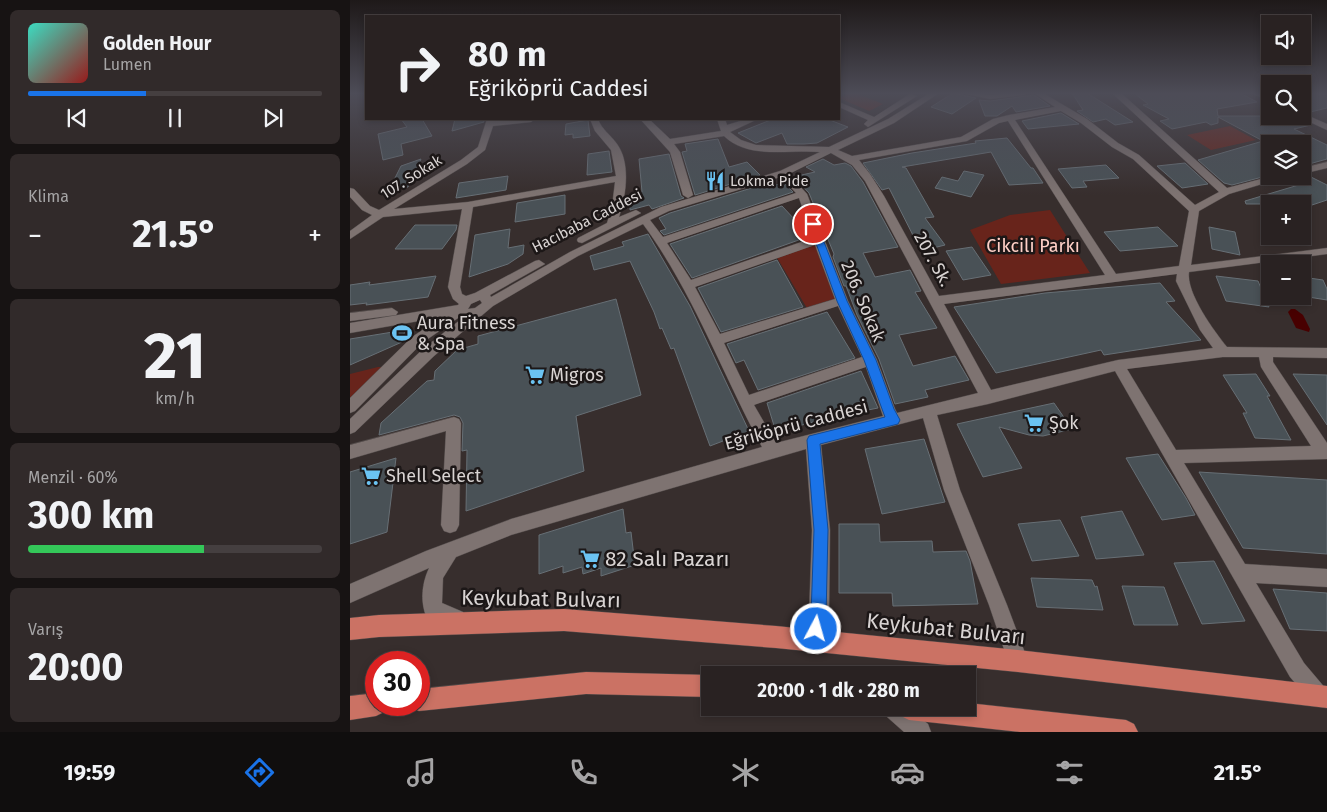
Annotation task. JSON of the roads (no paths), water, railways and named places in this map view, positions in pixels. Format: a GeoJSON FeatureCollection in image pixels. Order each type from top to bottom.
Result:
{"type":"FeatureCollection","features":[{"type":"Feature","properties":{"kind":"highway","name":"Keykubat Bulvarı"},"geometry":{"type":"LineString","coordinates":[[350,629],[497,621],[564,620],[814,641],[1018,661],[1323,696]]}},
{"type":"Feature","properties":{"kind":"highway"},"geometry":{"type":"LineString","coordinates":[[430,699],[586,683],[701,686]]}},
{"type":"Feature","properties":{"kind":"highway"},"geometry":{"type":"LineString","coordinates":[[350,708],[365,706]]}},
{"type":"Feature","properties":{"kind":"highway"},"geometry":{"type":"LineString","coordinates":[[968,716],[1056,728],[1126,732]]}},
{"type":"Feature","properties":{"kind":"street","name":"107. Sokak"},"geometry":{"type":"LineString","coordinates":[[350,236],[380,214],[464,162],[482,148],[488,127]]}},
{"type":"Feature","properties":{"kind":"street"},"geometry":{"type":"LineString","coordinates":[[597,127],[600,134],[616,148],[621,178],[616,214],[612,223]]}},
{"type":"Feature","properties":{"kind":"street"},"geometry":{"type":"LineString","coordinates":[[655,127],[668,142],[681,168],[688,195]]}},
{"type":"Feature","properties":{"kind":"street"},"geometry":{"type":"LineString","coordinates":[[724,127],[726,131],[740,143],[758,149],[821,148]]}},
{"type":"Feature","properties":{"kind":"street"},"geometry":{"type":"LineString","coordinates":[[668,142],[726,131],[735,127]]}},
{"type":"Feature","properties":{"kind":"street","name":"Hacıbaba Caddesi"},"geometry":{"type":"LineString","coordinates":[[486,308],[612,223],[654,205],[767,172],[799,159],[860,127]]}},
{"type":"Feature","properties":{"kind":"street"},"geometry":{"type":"LineString","coordinates":[[350,428],[429,352],[486,308],[574,254],[665,209],[783,173],[879,127]]}},
{"type":"Feature","properties":{"kind":"street"},"geometry":{"type":"LineString","coordinates":[[851,159],[964,139],[985,127]]}},
{"type":"Feature","properties":{"kind":"street"},"geometry":{"type":"LineString","coordinates":[[1015,127],[1112,278]]}},
{"type":"Feature","properties":{"kind":"street"},"geometry":{"type":"LineString","coordinates":[[1092,127],[1115,145],[1136,157],[1194,210]]}},
{"type":"Feature","properties":{"kind":"street"},"geometry":{"type":"LineString","coordinates":[[1154,127],[1225,192]]}},
{"type":"Feature","properties":{"kind":"street","name":"207. Sk."},"geometry":{"type":"LineString","coordinates":[[821,148],[833,150],[851,159],[867,176],[986,391],[988,398]]}},
{"type":"Feature","properties":{"kind":"street"},"geometry":{"type":"LineString","coordinates":[[773,150],[799,159]]}},
{"type":"Feature","properties":{"kind":"street"},"geometry":{"type":"LineString","coordinates":[[1311,169],[1327,165]]}},
{"type":"Feature","properties":{"kind":"street","name":"206. Sokak"},"geometry":{"type":"LineString","coordinates":[[783,173],[802,194],[842,301],[870,360],[888,411],[894,420]]}},
{"type":"Feature","properties":{"kind":"street"},"geometry":{"type":"LineString","coordinates":[[352,197],[366,208],[380,214],[468,205],[621,178]]}},
{"type":"Feature","properties":{"kind":"street"},"geometry":{"type":"LineString","coordinates":[[1194,210],[1225,192],[1261,182]]}},
{"type":"Feature","properties":{"kind":"street"},"geometry":{"type":"LineString","coordinates":[[662,240],[802,194]]}},
{"type":"Feature","properties":{"kind":"street"},"geometry":{"type":"LineString","coordinates":[[463,306],[454,287],[468,205]]}},
{"type":"Feature","properties":{"kind":"street"},"geometry":{"type":"LineString","coordinates":[[1194,210],[1182,281],[1206,330],[1223,352]]}},
{"type":"Feature","properties":{"kind":"street"},"geometry":{"type":"LineString","coordinates":[[644,219],[662,240],[688,285],[718,340],[745,402],[772,451]]}},
{"type":"Feature","properties":{"kind":"street"},"geometry":{"type":"LineString","coordinates":[[688,285],[818,240]]}},
{"type":"Feature","properties":{"kind":"street"},"geometry":{"type":"LineString","coordinates":[[936,301],[1112,278],[1184,271],[1327,251]]}},
{"type":"Feature","properties":{"kind":"street"},"geometry":{"type":"LineString","coordinates":[[718,340],[842,301]]}},
{"type":"Feature","properties":{"kind":"street"},"geometry":{"type":"LineString","coordinates":[[350,318],[463,306],[486,308]]}},
{"type":"Feature","properties":{"kind":"street"},"geometry":{"type":"LineString","coordinates":[[350,328],[463,306]]}},
{"type":"Feature","properties":{"kind":"street"},"geometry":{"type":"LineString","coordinates":[[350,407],[417,340],[463,306]]}},
{"type":"Feature","properties":{"kind":"street","name":"Eğriköprü Caddesi"},"geometry":{"type":"LineString","coordinates":[[350,594],[450,551],[530,522],[772,451],[928,411],[1118,365],[1223,352],[1327,353]]}},
{"type":"Feature","properties":{"kind":"street"},"geometry":{"type":"LineString","coordinates":[[1266,353],[1266,363],[1326,452]]}},
{"type":"Feature","properties":{"kind":"street"},"geometry":{"type":"LineString","coordinates":[[745,402],[870,360]]}},
{"type":"Feature","properties":{"kind":"street"},"geometry":{"type":"LineString","coordinates":[[1118,365],[1297,670],[1323,696]]}},
{"type":"Feature","properties":{"kind":"street"},"geometry":{"type":"LineString","coordinates":[[928,411],[952,490],[998,605],[1018,661]]}},
{"type":"Feature","properties":{"kind":"street"},"geometry":{"type":"LineString","coordinates":[[350,452],[454,423],[450,525]]}},
{"type":"Feature","properties":{"kind":"street"},"geometry":{"type":"LineString","coordinates":[[813,440],[821,530],[818,616],[814,641]]}},
{"type":"Feature","properties":{"kind":"street"},"geometry":{"type":"LineString","coordinates":[[1171,456],[1326,452]]}},
{"type":"Feature","properties":{"kind":"street"},"geometry":{"type":"LineString","coordinates":[[450,551],[433,576],[431,593],[433,610],[451,618],[497,621]]}},
{"type":"Feature","properties":{"kind":"street"},"geometry":{"type":"LineString","coordinates":[[1240,573],[1327,578]]}},
{"type":"Feature","properties":{"kind":"street"},"geometry":{"type":"LineString","coordinates":[[903,716],[920,732]]}},
{"type":"Feature","properties":{"kind":"place","name":"Lokma Pide"},"geometry":{"type":"Point","coordinates":[715,181]}},
{"type":"Feature","properties":{"kind":"place","name":"Aura Fitness & Spa"},"geometry":{"type":"Point","coordinates":[402,333]}},
{"type":"Feature","properties":{"kind":"place","name":"Migros"},"geometry":{"type":"Point","coordinates":[535,375]}},
{"type":"Feature","properties":{"kind":"place","name":"Şok"},"geometry":{"type":"Point","coordinates":[1034,423]}},
{"type":"Feature","properties":{"kind":"place","name":"Shell Select"},"geometry":{"type":"Point","coordinates":[371,476]}},
{"type":"Feature","properties":{"kind":"place","name":"82 Salı Pazarı"},"geometry":{"type":"Point","coordinates":[590,559]}},
{"type":"Feature","properties":{"kind":"park label","name":"Cikcili Parkı"},"geometry":{"type":"Point","coordinates":[1033,246]}}]}
